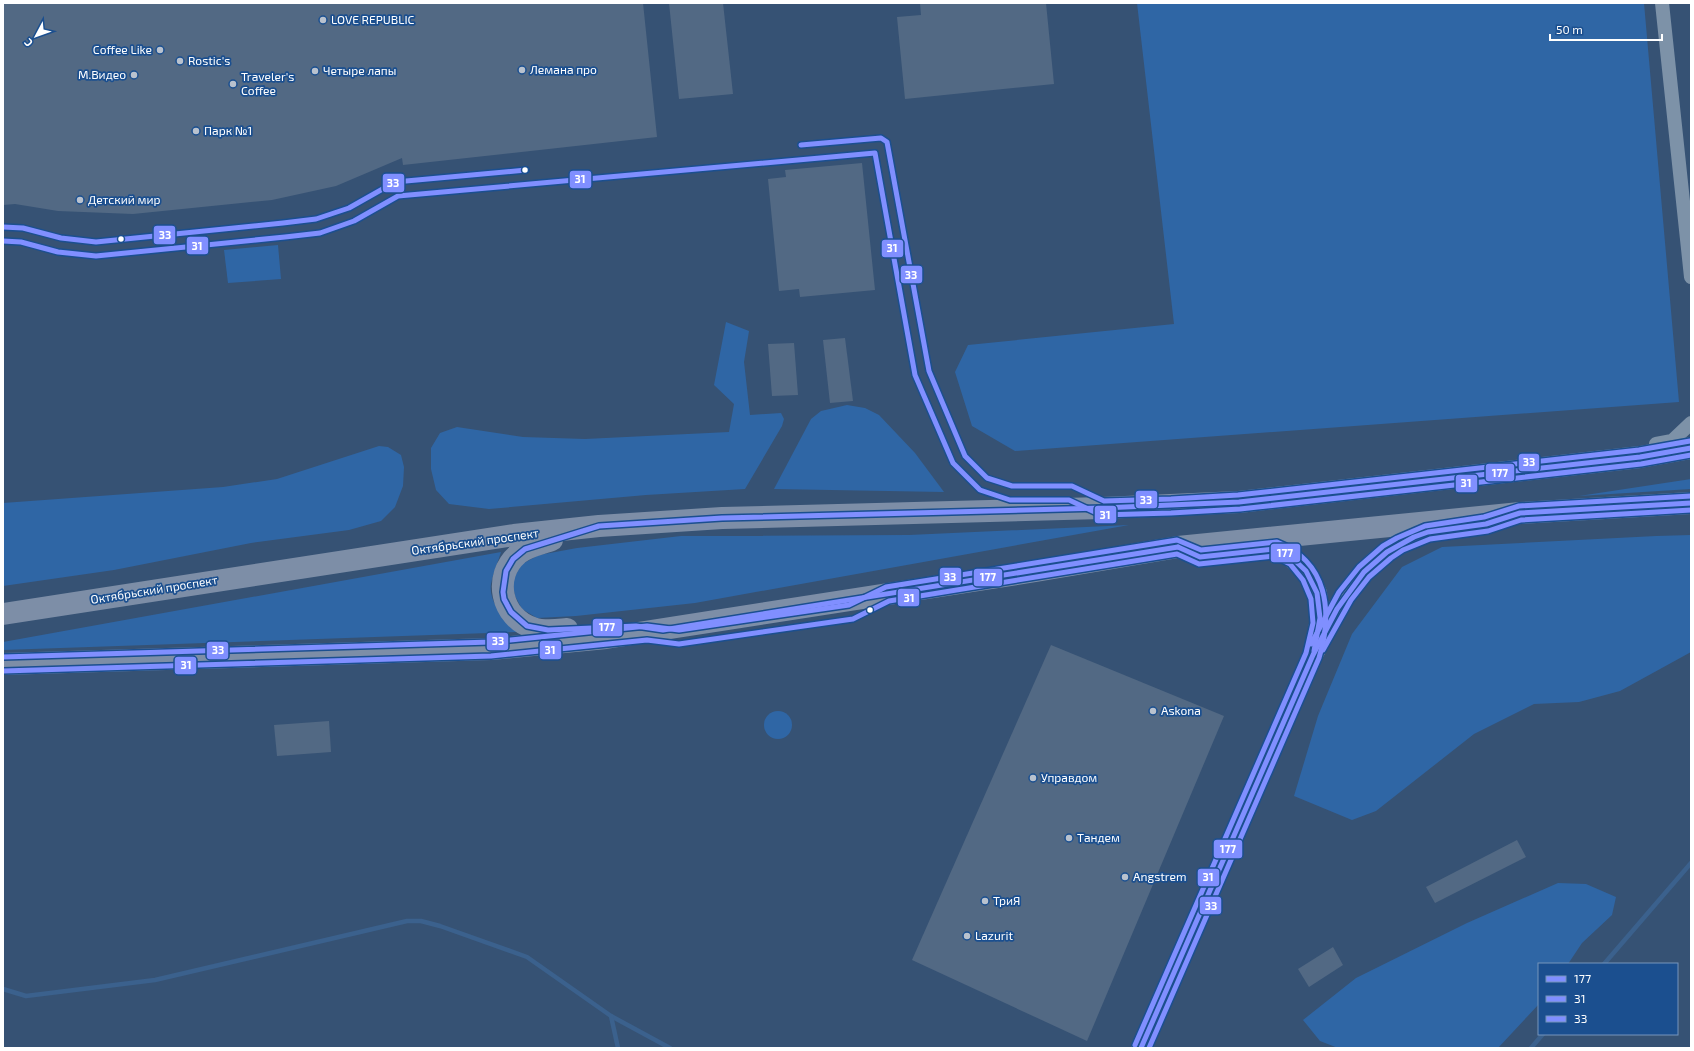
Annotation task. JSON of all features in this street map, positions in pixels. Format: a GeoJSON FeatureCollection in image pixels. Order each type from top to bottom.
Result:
{"type":"FeatureCollection","features":[{"type":"Feature","properties":{"kind":"main road","name":"Октябрьский проспект"},"geometry":{"type":"LineString","coordinates":[[3,614],[514,535],[599,526],[722,518],[1102,508],[1239,502],[1640,457],[1691,448]]}},
{"type":"Feature","properties":{"kind":"main road"},"geometry":{"type":"LineString","coordinates":[[3,664],[490,649],[655,632],[1036,571],[1178,546],[1520,513],[1691,503]]}},
{"type":"Feature","properties":{"kind":"main road"},"geometry":{"type":"LineString","coordinates":[[1141,1048],[1312,655],[1345,596],[1364,572],[1387,552],[1414,537],[1428,532],[1486,524],[1520,513]]}},
{"type":"Feature","properties":{"kind":"main road"},"geometry":{"type":"LineString","coordinates":[[599,526],[525,549],[514,558],[506,571],[503,585],[504,599],[511,612],[521,622],[541,630],[636,626],[655,632]]}},
{"type":"Feature","properties":{"kind":"main road"},"geometry":{"type":"LineString","coordinates":[[1178,546],[1200,557],[1275,549],[1292,556],[1301,565],[1310,578],[1319,601],[1320,626],[1312,655]]}},
{"type":"Feature","properties":{"kind":"street"},"geometry":{"type":"LineString","coordinates":[[1662,3],[1691,277]]}},
{"type":"Feature","properties":{"kind":"street"},"geometry":{"type":"LineString","coordinates":[[1583,463],[1600,451],[1672,441],[1691,423]]}},
{"type":"Feature","properties":{"kind":"shaded area"},"geometry":{"type":"Polygon","coordinates":[[[1137,3],[1644,3],[1679,402],[1015,451],[972,426],[955,372],[968,345],[1174,324],[1137,3]]]}},
{"type":"Feature","properties":{"kind":"shaded area"},"geometry":{"type":"Polygon","coordinates":[[[278,245],[281,279],[228,283],[224,250],[278,245]]]}},
{"type":"Feature","properties":{"kind":"shaded area"},"geometry":{"type":"Polygon","coordinates":[[[726,322],[749,331],[744,362],[750,415],[781,413],[784,419],[782,426],[745,489],[646,495],[489,509],[449,504],[436,490],[431,469],[431,448],[440,433],[457,427],[523,437],[585,439],[729,432],[734,404],[714,385],[726,322]]]}},
{"type":"Feature","properties":{"kind":"shaded area"},"geometry":{"type":"Polygon","coordinates":[[[847,405],[865,408],[879,415],[915,453],[944,492],[774,489],[811,419],[821,411],[847,405]]]}},
{"type":"Feature","properties":{"kind":"shaded area"},"geometry":{"type":"Polygon","coordinates":[[[379,446],[388,447],[401,455],[404,467],[403,486],[395,507],[381,521],[349,530],[251,543],[114,570],[3,586],[3,503],[223,487],[277,479],[379,446]]]}},
{"type":"Feature","properties":{"kind":"shaded area"},"geometry":{"type":"Polygon","coordinates":[[[1691,479],[1691,489],[1579,496],[1691,479]]]}},
{"type":"Feature","properties":{"kind":"shaded area"},"geometry":{"type":"Polygon","coordinates":[[[1129,525],[695,603],[576,616],[537,618],[522,609],[515,596],[512,581],[522,564],[539,555],[577,548],[681,536],[909,535],[1129,525]]]}},
{"type":"Feature","properties":{"kind":"shaded area"},"geometry":{"type":"Polygon","coordinates":[[[1691,535],[1691,652],[1620,691],[1579,702],[1534,704],[1474,734],[1376,811],[1352,820],[1294,796],[1318,716],[1352,634],[1402,567],[1442,547],[1691,535]]]}},
{"type":"Feature","properties":{"kind":"shaded area"},"geometry":{"type":"Polygon","coordinates":[[[501,552],[491,584],[492,597],[498,611],[507,623],[517,632],[3,650],[3,642],[501,552]]]}},
{"type":"Feature","properties":{"kind":"shaded area"},"geometry":{"type":"Polygon","coordinates":[[[778,711],[788,715],[792,725],[788,735],[778,739],[768,735],[764,725],[768,715],[778,711]]]}},
{"type":"Feature","properties":{"kind":"shaded area"},"geometry":{"type":"Polygon","coordinates":[[[1558,883],[1586,884],[1616,897],[1612,915],[1582,943],[1569,963],[1538,963],[1538,1005],[1498,1048],[1338,1048],[1320,1041],[1303,1020],[1356,978],[1467,923],[1558,883]]]}},
{"type":"Feature","properties":{"kind":"building","name":"Парк №1"},"geometry":{"type":"Polygon","coordinates":[[[3,3],[643,3],[657,137],[403,165],[402,158],[336,186],[272,200],[133,214],[58,211],[15,204],[3,205],[3,3]]]}},
{"type":"Feature","properties":{"kind":"building"},"geometry":{"type":"Polygon","coordinates":[[[669,3],[723,3],[733,94],[679,99],[669,3]]]}},
{"type":"Feature","properties":{"kind":"building"},"geometry":{"type":"Polygon","coordinates":[[[920,3],[1046,3],[1054,84],[905,99],[897,17],[921,15],[920,3]]]}},
{"type":"Feature","properties":{"kind":"building"},"geometry":{"type":"Polygon","coordinates":[[[862,163],[875,290],[800,297],[799,289],[779,291],[768,179],[786,177],[785,170],[862,163]]]}},
{"type":"Feature","properties":{"kind":"building"},"geometry":{"type":"Polygon","coordinates":[[[845,338],[853,401],[830,403],[823,340],[845,338]]]}},
{"type":"Feature","properties":{"kind":"building"},"geometry":{"type":"Polygon","coordinates":[[[794,343],[798,395],[772,396],[768,344],[794,343]]]}},
{"type":"Feature","properties":{"kind":"building","name":"Тандем"},"geometry":{"type":"Polygon","coordinates":[[[1051,645],[1224,716],[1087,1041],[912,960],[1051,645]]]}},
{"type":"Feature","properties":{"kind":"building"},"geometry":{"type":"Polygon","coordinates":[[[329,721],[331,752],[277,756],[274,725],[329,721]]]}},
{"type":"Feature","properties":{"kind":"building"},"geometry":{"type":"Polygon","coordinates":[[[1517,840],[1526,857],[1435,903],[1426,887],[1517,840]]]}},
{"type":"Feature","properties":{"kind":"building"},"geometry":{"type":"Polygon","coordinates":[[[1333,947],[1343,965],[1309,987],[1298,969],[1333,947]]]}},
{"type":"Feature","properties":{"kind":"waterway"},"geometry":{"type":"LineString","coordinates":[[1605,963],[1691,863]]}},
{"type":"Feature","properties":{"kind":"waterway"},"geometry":{"type":"LineString","coordinates":[[3,989],[26,996],[155,980],[407,921],[421,921],[440,926],[527,957],[611,1016],[670,1048]]}},
{"type":"Feature","properties":{"kind":"waterway"},"geometry":{"type":"LineString","coordinates":[[611,1016],[618,1048]]}},
{"type":"Feature","properties":{"kind":"waterway"},"geometry":{"type":"LineString","coordinates":[[1531,1048],[1542,1035]]}},
{"type":"Feature","properties":{"kind":"transit line","name":"33"},"geometry":{"type":"LineString","coordinates":[[801,145],[881,138],[887,142],[929,371],[965,456],[987,478],[1012,486],[1072,486],[1104,501],[1171,499],[1238,495],[1639,450],[1690,441]]}},
{"type":"Feature","properties":{"kind":"transit line","name":"31"},"geometry":{"type":"LineString","coordinates":[[3,241],[21,242],[58,252],[96,256],[285,237],[320,233],[354,221],[398,196],[875,153],[915,375],[953,463],[980,490],[1010,500],[1069,500],[1101,515],[1171,513],[1240,509],[1641,464],[1691,455]]}},
{"type":"Feature","properties":{"kind":"transit line","name":"33"},"geometry":{"type":"LineString","coordinates":[[3,227],[23,228],[61,238],[96,242],[283,223],[316,219],[349,208],[395,182],[526,170]]}},
{"type":"Feature","properties":{"kind":"transit line","name":"177"},"geometry":{"type":"LineString","coordinates":[[1178,547],[663,630],[636,626],[548,630],[527,626],[511,612],[504,599],[503,592],[506,571],[513,559],[525,549],[599,526],[722,518],[1102,508],[1239,502],[1640,457],[1691,448]]}},
{"type":"Feature","properties":{"kind":"transit line","name":"33"},"geometry":{"type":"LineString","coordinates":[[1311,644],[1339,592],[1359,567],[1383,546],[1397,538],[1425,526],[1484,517],[1519,506],[1691,496]]}},
{"type":"Feature","properties":{"kind":"transit line","name":"177"},"geometry":{"type":"LineString","coordinates":[[1141,1048],[1313,655],[1337,609],[1364,572],[1387,552],[1414,537],[1428,532],[1486,524],[1520,513],[1691,503]]}},
{"type":"Feature","properties":{"kind":"transit line","name":"31"},"geometry":{"type":"LineString","coordinates":[[1323,650],[1351,600],[1369,577],[1403,550],[1430,539],[1488,531],[1521,520],[1691,510]]}},
{"type":"Feature","properties":{"kind":"transit line","name":"33"},"geometry":{"type":"LineString","coordinates":[[3,657],[491,642],[647,626],[679,630],[849,605],[886,587],[1177,540],[1201,550],[1277,542],[1294,551],[1307,562],[1316,575],[1322,590],[1326,623],[1319,658],[1149,1048]]}},
{"type":"Feature","properties":{"kind":"transit line","name":"177"},"geometry":{"type":"LineString","coordinates":[[1178,547],[1200,557],[1275,549],[1288,554],[1306,571],[1317,593],[1320,618],[1314,651]]}},
{"type":"Feature","properties":{"kind":"transit line","name":"31"},"geometry":{"type":"LineString","coordinates":[[3,671],[491,656],[647,640],[679,644],[853,619],[889,601],[1177,554],[1199,564],[1274,556],[1290,564],[1303,580],[1311,599],[1313,623],[1306,653],[1135,1045]]}},
{"type":"Feature","properties":{"kind":"place","name":"LOVE REPUBLIC"},"geometry":{"type":"Point","coordinates":[323,20]}},
{"type":"Feature","properties":{"kind":"place","name":"Coffee Like"},"geometry":{"type":"Point","coordinates":[160,50]}},
{"type":"Feature","properties":{"kind":"place","name":"Rostic's"},"geometry":{"type":"Point","coordinates":[180,61]}},
{"type":"Feature","properties":{"kind":"place","name":"Лемана про"},"geometry":{"type":"Point","coordinates":[522,70]}},
{"type":"Feature","properties":{"kind":"place","name":"Четыре лапы"},"geometry":{"type":"Point","coordinates":[315,71]}},
{"type":"Feature","properties":{"kind":"place","name":"М.Видео"},"geometry":{"type":"Point","coordinates":[134,75]}},
{"type":"Feature","properties":{"kind":"place","name":"Traveler's Coffee"},"geometry":{"type":"Point","coordinates":[233,84]}},
{"type":"Feature","properties":{"kind":"place","name":"Парк №1"},"geometry":{"type":"Point","coordinates":[196,131]}},
{"type":"Feature","properties":{"kind":"place","name":"Детский мир"},"geometry":{"type":"Point","coordinates":[80,200]}},
{"type":"Feature","properties":{"kind":"place","name":"Askona"},"geometry":{"type":"Point","coordinates":[1153,711]}},
{"type":"Feature","properties":{"kind":"place","name":"Управдом"},"geometry":{"type":"Point","coordinates":[1033,778]}},
{"type":"Feature","properties":{"kind":"place","name":"Тандем"},"geometry":{"type":"Point","coordinates":[1069,838]}},
{"type":"Feature","properties":{"kind":"place","name":"Angstrem"},"geometry":{"type":"Point","coordinates":[1125,877]}},
{"type":"Feature","properties":{"kind":"place","name":"ТриЯ"},"geometry":{"type":"Point","coordinates":[985,901]}},
{"type":"Feature","properties":{"kind":"place","name":"Lazurit"},"geometry":{"type":"Point","coordinates":[967,936]}}]}
